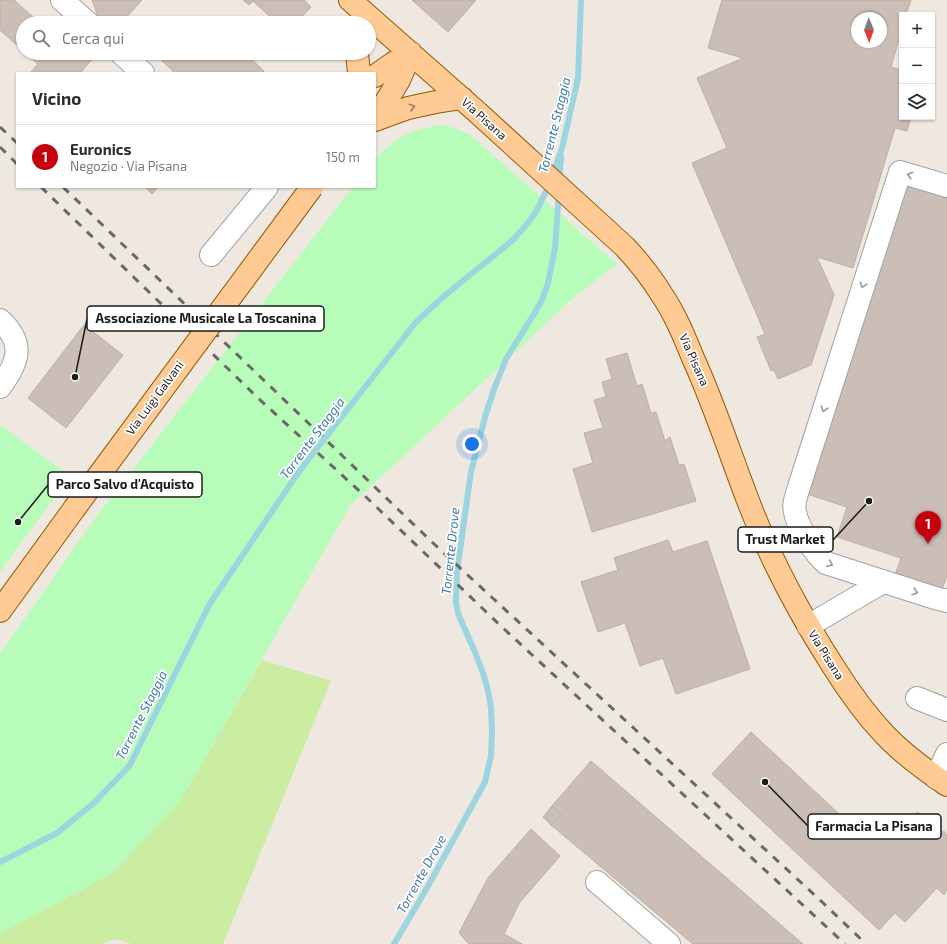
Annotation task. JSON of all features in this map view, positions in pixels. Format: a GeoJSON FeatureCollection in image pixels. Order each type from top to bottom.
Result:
{"type":"FeatureCollection","features":[{"type":"Feature","properties":{"kind":"main road"},"geometry":{"type":"LineString","coordinates":[[349,0],[352,16]]}},
{"type":"Feature","properties":{"kind":"main road","name":"Via Pisana"},"geometry":{"type":"LineString","coordinates":[[349,0],[368,16]]}},
{"type":"Feature","properties":{"kind":"main road","name":"Via Pisana"},"geometry":{"type":"LineString","coordinates":[[376,23],[469,105],[625,247],[657,286],[676,320],[704,381],[748,503],[764,542],[808,626],[843,682],[874,724],[902,752],[942,781]]}},
{"type":"Feature","properties":{"kind":"main road"},"geometry":{"type":"LineString","coordinates":[[376,75],[411,53]]}},
{"type":"Feature","properties":{"kind":"main road"},"geometry":{"type":"LineString","coordinates":[[376,118],[399,80],[411,53]]}},
{"type":"Feature","properties":{"kind":"main road"},"geometry":{"type":"LineString","coordinates":[[358,60],[359,72]]}},
{"type":"Feature","properties":{"kind":"main road"},"geometry":{"type":"LineString","coordinates":[[376,120],[414,107],[436,102],[469,105]]}},
{"type":"Feature","properties":{"kind":"main road","name":"Via Luigi Galvani"},"geometry":{"type":"LineString","coordinates":[[0,611],[311,188]]}},
{"type":"Feature","properties":{"kind":"street"},"geometry":{"type":"LineString","coordinates":[[62,0],[80,16]]}},
{"type":"Feature","properties":{"kind":"street"},"geometry":{"type":"LineString","coordinates":[[128,60],[141,72]]}},
{"type":"Feature","properties":{"kind":"street"},"geometry":{"type":"LineString","coordinates":[[947,186],[900,172],[794,503],[796,517],[802,530],[822,560],[831,565],[883,582],[946,601],[947,600]]}},
{"type":"Feature","properties":{"kind":"street"},"geometry":{"type":"LineString","coordinates":[[211,255],[266,188]]}},
{"type":"Feature","properties":{"kind":"street"},"geometry":{"type":"LineString","coordinates":[[0,320],[11,332],[17,351],[15,362],[0,387]]}},
{"type":"Feature","properties":{"kind":"street"},"geometry":{"type":"LineString","coordinates":[[808,626],[883,582]]}},
{"type":"Feature","properties":{"kind":"street"},"geometry":{"type":"LineString","coordinates":[[918,698],[947,710]]}},
{"type":"Feature","properties":{"kind":"street"},"geometry":{"type":"LineString","coordinates":[[942,781],[947,754]]}},
{"type":"Feature","properties":{"kind":"street"},"geometry":{"type":"LineString","coordinates":[[597,882],[669,944]]}},
{"type":"Feature","properties":{"kind":"green space"},"geometry":{"type":"Polygon","coordinates":[[[442,125],[455,128],[469,134],[617,264],[573,298],[350,506],[179,803],[111,874],[0,933],[0,654],[95,518],[352,188],[376,188],[376,158],[399,138],[417,130],[442,125]]]}},
{"type":"Feature","properties":{"kind":"green space"},"geometry":{"type":"Polygon","coordinates":[[[0,425],[70,476],[0,572],[0,425]]]}},
{"type":"Feature","properties":{"kind":"green space"},"geometry":{"type":"Polygon","coordinates":[[[262,660],[331,681],[223,944],[132,944],[117,939],[100,944],[0,944],[0,933],[111,874],[179,803],[262,660]]]}},
{"type":"Feature","properties":{"kind":"building"},"geometry":{"type":"Polygon","coordinates":[[[0,0],[14,0],[32,16],[16,16],[16,45],[0,30],[0,0]]]}},
{"type":"Feature","properties":{"kind":"building"},"geometry":{"type":"Polygon","coordinates":[[[92,0],[142,0],[127,16],[98,16],[92,0]]]}},
{"type":"Feature","properties":{"kind":"building"},"geometry":{"type":"Polygon","coordinates":[[[243,0],[304,0],[311,7],[303,16],[269,16],[253,1],[249,5],[243,0]]]}},
{"type":"Feature","properties":{"kind":"building"},"geometry":{"type":"Polygon","coordinates":[[[412,0],[476,0],[448,32],[412,0]]]}},
{"type":"Feature","properties":{"kind":"building"},"geometry":{"type":"Polygon","coordinates":[[[722,0],[911,0],[907,12],[899,12],[899,39],[891,67],[899,69],[899,120],[910,120],[907,131],[895,128],[853,268],[817,257],[834,295],[811,365],[778,379],[774,370],[771,371],[757,337],[765,334],[692,163],[727,148],[697,78],[743,58],[708,48],[722,0]]]}},
{"type":"Feature","properties":{"kind":"building"},"geometry":{"type":"Polygon","coordinates":[[[33,60],[92,60],[81,72],[31,72],[38,64],[33,60]]]}},
{"type":"Feature","properties":{"kind":"building"},"geometry":{"type":"Polygon","coordinates":[[[161,60],[252,60],[264,71],[263,72],[174,72],[161,60]]]}},
{"type":"Feature","properties":{"kind":"building"},"geometry":{"type":"Polygon","coordinates":[[[902,176],[947,191],[947,575],[942,590],[895,575],[901,558],[837,537],[847,507],[801,492],[902,176]]]}},
{"type":"Feature","properties":{"kind":"building"},"geometry":{"type":"Polygon","coordinates":[[[146,188],[157,188],[152,194],[146,188]]]}},
{"type":"Feature","properties":{"kind":"building"},"geometry":{"type":"Polygon","coordinates":[[[84,325],[123,355],[66,428],[28,398],[84,325]]]}},
{"type":"Feature","properties":{"kind":"building"},"geometry":{"type":"Polygon","coordinates":[[[627,353],[637,386],[642,384],[651,413],[656,412],[665,441],[670,437],[679,465],[684,464],[696,501],[592,532],[573,469],[593,463],[584,433],[603,428],[594,400],[606,397],[602,382],[612,379],[606,359],[627,353]]]}},
{"type":"Feature","properties":{"kind":"building"},"geometry":{"type":"Polygon","coordinates":[[[668,540],[673,552],[707,541],[750,669],[676,694],[663,658],[640,666],[625,623],[598,632],[581,582],[618,570],[614,558],[668,540]]]}},
{"type":"Feature","properties":{"kind":"building"},"geometry":{"type":"Polygon","coordinates":[[[751,732],[865,838],[885,817],[900,824],[918,812],[933,837],[944,831],[947,836],[947,889],[944,895],[937,888],[905,922],[895,913],[879,930],[712,774],[751,732]]]}},
{"type":"Feature","properties":{"kind":"building"},"geometry":{"type":"Polygon","coordinates":[[[591,761],[803,944],[693,944],[551,825],[561,815],[552,806],[591,761]]]}},
{"type":"Feature","properties":{"kind":"building"},"geometry":{"type":"Polygon","coordinates":[[[552,806],[561,815],[551,825],[543,817],[552,806]]]}},
{"type":"Feature","properties":{"kind":"building"},"geometry":{"type":"Polygon","coordinates":[[[531,829],[560,856],[520,902],[504,934],[522,944],[469,944],[459,933],[488,878],[531,829]]]}},
{"type":"Feature","properties":{"kind":"waterway","name":"Torrente Staggia"},"geometry":{"type":"LineString","coordinates":[[553,174],[562,148],[578,78],[581,0]]}},
{"type":"Feature","properties":{"kind":"waterway","name":"Torrente Drove"},"geometry":{"type":"LineString","coordinates":[[559,180],[561,157]]}},
{"type":"Feature","properties":{"kind":"waterway","name":"Torrente Staggia"},"geometry":{"type":"LineString","coordinates":[[0,862],[57,833],[94,803],[130,765],[209,605],[300,470],[416,322],[443,297],[513,240],[536,212],[550,183]]}},
{"type":"Feature","properties":{"kind":"waterway","name":"Torrente Drove"},"geometry":{"type":"LineString","coordinates":[[394,944],[427,888],[485,782],[491,756],[491,708],[488,691],[475,652],[458,613],[456,603],[457,571],[471,472],[485,417],[506,359],[542,300],[548,283],[555,248],[559,193]]}},
{"type":"Feature","properties":{"kind":"railway"},"geometry":{"type":"LineString","coordinates":[[0,127],[16,142]]}},
{"type":"Feature","properties":{"kind":"railway"},"geometry":{"type":"LineString","coordinates":[[0,147],[16,163]]}},
{"type":"Feature","properties":{"kind":"railway"},"geometry":{"type":"LineString","coordinates":[[42,188],[258,398],[367,498],[503,628],[845,944]]}},
{"type":"Feature","properties":{"kind":"railway"},"geometry":{"type":"LineString","coordinates":[[64,188],[433,543],[866,944]]}},
{"type":"Feature","properties":{"kind":"place","name":"Associazione Musicale La Toscanina"},"geometry":{"type":"Point","coordinates":[75,377]}},
{"type":"Feature","properties":{"kind":"place","name":"Trust Market"},"geometry":{"type":"Point","coordinates":[869,501]}},
{"type":"Feature","properties":{"kind":"place","name":"Parco Salvo d'Acquisto"},"geometry":{"type":"Point","coordinates":[18,522]}},
{"type":"Feature","properties":{"kind":"place","name":"Euronics"},"geometry":{"type":"Point","coordinates":[928,544]}},
{"type":"Feature","properties":{"kind":"place","name":"Farmacia La Pisana"},"geometry":{"type":"Point","coordinates":[765,782]}}]}
